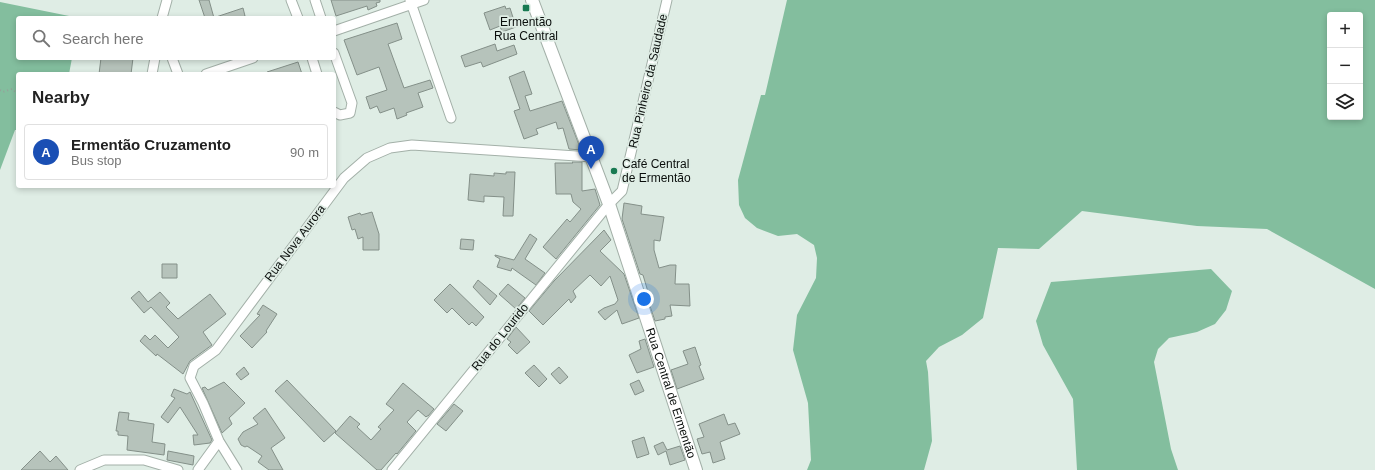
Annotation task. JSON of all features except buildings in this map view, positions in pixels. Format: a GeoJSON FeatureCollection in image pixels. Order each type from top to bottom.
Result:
{"type":"FeatureCollection","features":[{"type":"Feature","properties":{"kind":"street"},"geometry":{"type":"LineString","coordinates":[[163,16],[167,0]]}},
{"type":"Feature","properties":{"kind":"street"},"geometry":{"type":"LineString","coordinates":[[291,0],[297,16]]}},
{"type":"Feature","properties":{"kind":"street"},"geometry":{"type":"LineString","coordinates":[[315,0],[320,16]]}},
{"type":"Feature","properties":{"kind":"street"},"geometry":{"type":"LineString","coordinates":[[336,29],[411,2],[424,0]]}},
{"type":"Feature","properties":{"kind":"street","name":"Rua Central de Ermentão"},"geometry":{"type":"LineString","coordinates":[[532,0],[609,204],[696,470]]}},
{"type":"Feature","properties":{"kind":"street","name":"Rua Pinheiro da Saudade"},"geometry":{"type":"LineString","coordinates":[[609,204],[622,191],[667,0]]}},
{"type":"Feature","properties":{"kind":"street"},"geometry":{"type":"LineString","coordinates":[[411,2],[451,118]]}},
{"type":"Feature","properties":{"kind":"street"},"geometry":{"type":"LineString","coordinates":[[336,59],[352,103],[350,113],[340,115],[336,113]]}},
{"type":"Feature","properties":{"kind":"street"},"geometry":{"type":"LineString","coordinates":[[152,72],[155,60]]}},
{"type":"Feature","properties":{"kind":"street"},"geometry":{"type":"LineString","coordinates":[[173,60],[177,72]]}},
{"type":"Feature","properties":{"kind":"street"},"geometry":{"type":"LineString","coordinates":[[212,72],[247,60]]}},
{"type":"Feature","properties":{"kind":"street"},"geometry":{"type":"LineString","coordinates":[[313,60],[317,72]]}},
{"type":"Feature","properties":{"kind":"street","name":"Rua Nova Aurora"},"geometry":{"type":"LineString","coordinates":[[237,470],[219,441],[204,403],[190,378],[194,366],[216,350],[344,178],[368,158],[390,148],[412,146],[592,157]]}},
{"type":"Feature","properties":{"kind":"street","name":"Rua do Lourido"},"geometry":{"type":"LineString","coordinates":[[392,470],[609,204]]}},
{"type":"Feature","properties":{"kind":"street"},"geometry":{"type":"LineString","coordinates":[[198,470],[219,441]]}},
{"type":"Feature","properties":{"kind":"street"},"geometry":{"type":"LineString","coordinates":[[80,470],[104,460],[144,460],[178,470]]}},
{"type":"Feature","properties":{"kind":"path"},"geometry":{"type":"LineString","coordinates":[[0,90],[3,92],[12,89],[16,92]]}},
{"type":"Feature","properties":{"kind":"green space"},"geometry":{"type":"Polygon","coordinates":[[[787,0],[1375,0],[1375,289],[1267,229],[1197,226],[1082,211],[1039,249],[998,248],[983,318],[962,335],[939,347],[926,361],[932,441],[924,470],[807,470],[811,460],[808,403],[793,350],[797,315],[816,278],[817,258],[814,245],[797,234],[778,236],[757,228],[745,218],[739,205],[738,180],[761,95],[765,95],[787,0]]]}},
{"type":"Feature","properties":{"kind":"green space"},"geometry":{"type":"Polygon","coordinates":[[[0,2],[69,16],[16,16],[16,60],[72,60],[69,72],[16,72],[16,130],[0,170],[0,2]]]}},
{"type":"Feature","properties":{"kind":"green space"},"geometry":{"type":"Polygon","coordinates":[[[1211,269],[1232,291],[1226,310],[1215,324],[1197,332],[1169,338],[1158,349],[1154,362],[1171,449],[1178,470],[1077,470],[1073,399],[1043,345],[1036,321],[1051,282],[1211,269]]]}},
{"type":"Feature","properties":{"kind":"place","name":"Ermentão Rua Central"},"geometry":{"type":"Point","coordinates":[526,8]}},
{"type":"Feature","properties":{"kind":"place","name":"Ermentão Cruzamento"},"geometry":{"type":"Point","coordinates":[591,169]}},
{"type":"Feature","properties":{"kind":"place","name":"Café Central de Ermentão"},"geometry":{"type":"Point","coordinates":[614,171]}}]}
